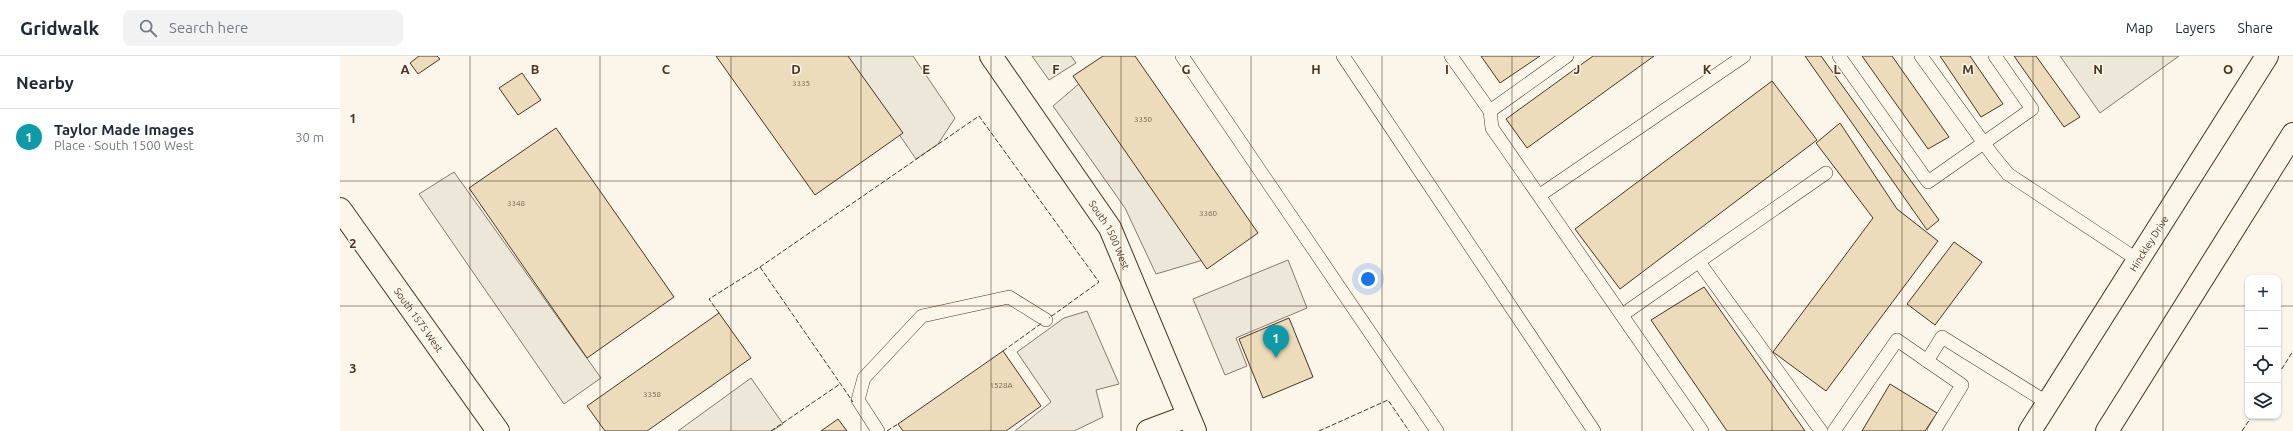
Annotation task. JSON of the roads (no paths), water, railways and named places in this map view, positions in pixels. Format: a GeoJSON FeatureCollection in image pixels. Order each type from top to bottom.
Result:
{"type":"FeatureCollection","features":[{"type":"Feature","properties":{"kind":"main road","name":"South 1500 West"},"geometry":{"type":"LineString","coordinates":[[992,56],[1110,228],[1191,423]]}},
{"type":"Feature","properties":{"kind":"main road","name":"Hinckley Drive"},"geometry":{"type":"LineString","coordinates":[[2030,431],[2267,56]]}},
{"type":"Feature","properties":{"kind":"main road"},"geometry":{"type":"LineString","coordinates":[[2107,431],[2293,134]]}},
{"type":"Feature","properties":{"kind":"main road","name":"South 1575 West"},"geometry":{"type":"LineString","coordinates":[[340,209],[498,431]]}},
{"type":"Feature","properties":{"kind":"main road"},"geometry":{"type":"LineString","coordinates":[[1148,431],[1191,423]]}},
{"type":"Feature","properties":{"kind":"lane"},"geometry":{"type":"LineString","coordinates":[[1182,56],[1437,431]]}},
{"type":"Feature","properties":{"kind":"lane"},"geometry":{"type":"LineString","coordinates":[[1343,56],[1594,431]]}},
{"type":"Feature","properties":{"kind":"lane"},"geometry":{"type":"LineString","coordinates":[[1451,56],[1490,111],[1492,128],[1540,195],[1702,431]]}},
{"type":"Feature","properties":{"kind":"lane"},"geometry":{"type":"LineString","coordinates":[[1490,111],[1567,56]]}},
{"type":"Feature","properties":{"kind":"lane"},"geometry":{"type":"LineString","coordinates":[[1540,195],[1744,56]]}},
{"type":"Feature","properties":{"kind":"lane"},"geometry":{"type":"LineString","coordinates":[[1839,56],[1928,182],[2032,109],[1995,56]]}},
{"type":"Feature","properties":{"kind":"lane"},"geometry":{"type":"LineString","coordinates":[[1921,56],[2008,174],[2138,260]]}},
{"type":"Feature","properties":{"kind":"lane"},"geometry":{"type":"LineString","coordinates":[[1622,315],[1826,173]]}},
{"type":"Feature","properties":{"kind":"lane"},"geometry":{"type":"LineString","coordinates":[[1699,262],[1821,431]]}},
{"type":"Feature","properties":{"kind":"lane"},"geometry":{"type":"LineString","coordinates":[[878,431],[858,400],[864,378],[922,316],[1009,297],[1046,320]]}},
{"type":"Feature","properties":{"kind":"lane"},"geometry":{"type":"LineString","coordinates":[[1927,361],[1942,336],[2048,403]]}},
{"type":"Feature","properties":{"kind":"lane"},"geometry":{"type":"LineString","coordinates":[[1834,431],[1897,340],[1962,385],[1934,431]]}},
{"type":"Feature","properties":{"kind":"place","name":"Taylor Made Images"},"geometry":{"type":"Point","coordinates":[1276,358]}}]}
